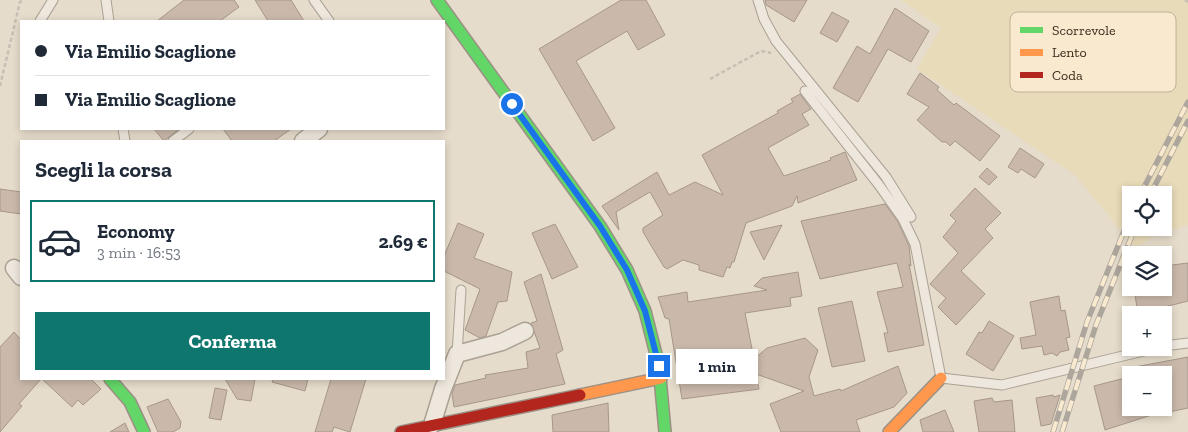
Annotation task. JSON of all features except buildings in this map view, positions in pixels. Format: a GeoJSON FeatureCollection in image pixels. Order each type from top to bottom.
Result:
{"type":"FeatureCollection","features":[{"type":"Feature","properties":{"kind":"main road"},"geometry":{"type":"LineString","coordinates":[[440,11],[600,226],[627,270],[645,311],[661,378],[665,432]]}},
{"type":"Feature","properties":{"kind":"main road"},"geometry":{"type":"LineString","coordinates":[[401,432],[661,378]]}},
{"type":"Feature","properties":{"kind":"main road"},"geometry":{"type":"LineString","coordinates":[[889,432],[941,378]]}},
{"type":"Feature","properties":{"kind":"main road"},"geometry":{"type":"LineString","coordinates":[[116,381],[130,402],[144,432]]}},
{"type":"Feature","properties":{"kind":"street"},"geometry":{"type":"LineString","coordinates":[[304,140],[318,130]]}},
{"type":"Feature","properties":{"kind":"street"},"geometry":{"type":"LineString","coordinates":[[432,426],[443,389],[458,354],[502,342],[525,331]]}},
{"type":"Feature","properties":{"kind":"lane"},"geometry":{"type":"LineString","coordinates":[[41,20],[53,0]]}},
{"type":"Feature","properties":{"kind":"lane"},"geometry":{"type":"LineString","coordinates":[[106,0],[109,20]]}},
{"type":"Feature","properties":{"kind":"lane"},"geometry":{"type":"LineString","coordinates":[[314,0],[328,20]]}},
{"type":"Feature","properties":{"kind":"lane"},"geometry":{"type":"LineString","coordinates":[[758,0],[764,19],[776,41],[886,177],[911,217]]}},
{"type":"Feature","properties":{"kind":"lane"},"geometry":{"type":"LineString","coordinates":[[805,92],[879,185],[903,219],[916,244],[941,378],[1002,385],[1123,356]]}},
{"type":"Feature","properties":{"kind":"lane"},"geometry":{"type":"LineString","coordinates":[[173,140],[188,130]]}},
{"type":"Feature","properties":{"kind":"lane"},"geometry":{"type":"LineString","coordinates":[[458,354],[460,290]]}},
{"type":"Feature","properties":{"kind":"lane"},"geometry":{"type":"LineString","coordinates":[[1172,345],[1188,343]]}},
{"type":"Feature","properties":{"kind":"path"},"geometry":{"type":"LineString","coordinates":[[0,86],[20,2],[24,0]]}},
{"type":"Feature","properties":{"kind":"path"},"geometry":{"type":"LineString","coordinates":[[710,79],[761,51],[771,53],[778,59]]}},
{"type":"Feature","properties":{"kind":"shaded area"},"geometry":{"type":"Polygon","coordinates":[[[901,0],[1188,0],[1188,225],[1172,230],[1172,186],[1122,186],[1122,232],[1075,175],[917,69],[941,28],[901,0]]]}},
{"type":"Feature","properties":{"kind":"shaded area"},"geometry":{"type":"Polygon","coordinates":[[[1125,236],[1155,236],[1138,246],[1133,246],[1125,236]]]}},
{"type":"Feature","properties":{"kind":"railway"},"geometry":{"type":"LineString","coordinates":[[1145,186],[1188,102]]}},
{"type":"Feature","properties":{"kind":"railway"},"geometry":{"type":"LineString","coordinates":[[1155,186],[1188,121]]}},
{"type":"Feature","properties":{"kind":"railway"},"geometry":{"type":"LineString","coordinates":[[1053,432],[1087,322],[1122,236]]}},
{"type":"Feature","properties":{"kind":"railway"},"geometry":{"type":"LineString","coordinates":[[1062,432],[1096,325],[1132,236]]}},
{"type":"Feature","properties":{"kind":"traffic: fast"},"geometry":{"type":"LineString","coordinates":[[437,0],[600,226],[627,270],[645,311],[659,366],[665,432]]}},
{"type":"Feature","properties":{"kind":"traffic: fast"},"geometry":{"type":"LineString","coordinates":[[111,380],[130,402],[144,432]]}},
{"type":"Feature","properties":{"kind":"traffic: slow"},"geometry":{"type":"LineString","coordinates":[[580,395],[661,378]]}},
{"type":"Feature","properties":{"kind":"traffic: slow"},"geometry":{"type":"LineString","coordinates":[[889,432],[941,378]]}},
{"type":"Feature","properties":{"kind":"traffic: jam"},"geometry":{"type":"LineString","coordinates":[[401,432],[580,395]]}},
{"type":"Feature","properties":{"kind":"route"},"geometry":{"type":"LineString","coordinates":[[512,104],[600,226],[627,270],[645,311],[659,366]]}}]}
